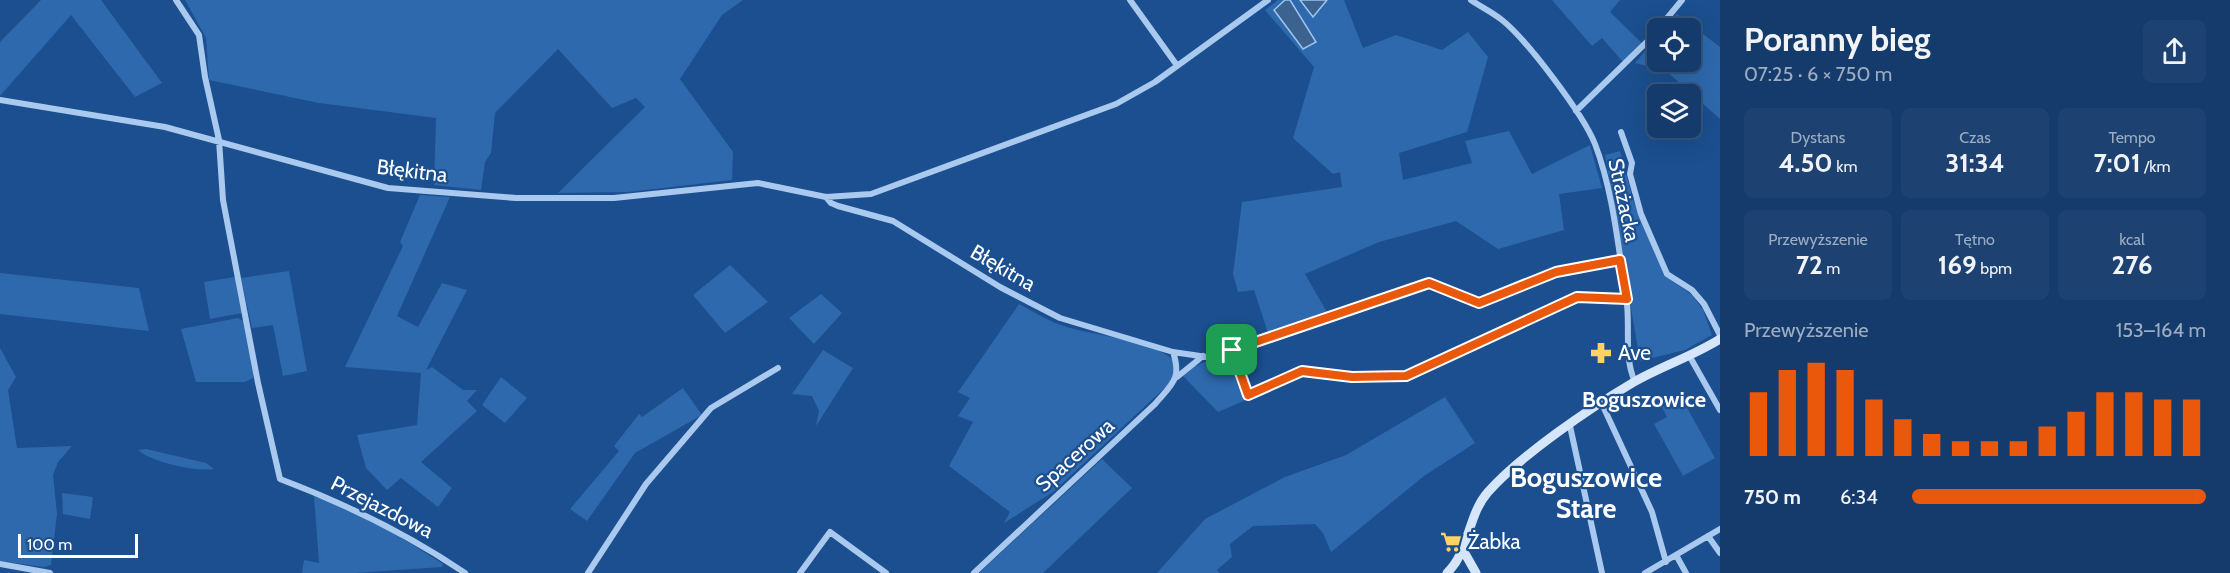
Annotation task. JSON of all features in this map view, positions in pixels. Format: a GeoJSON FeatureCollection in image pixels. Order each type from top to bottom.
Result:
{"type":"FeatureCollection","features":[{"type":"Feature","properties":{"kind":"street"},"geometry":{"type":"LineString","coordinates":[[176,0],[199,35],[205,77],[219,140]]}},
{"type":"Feature","properties":{"kind":"street"},"geometry":{"type":"LineString","coordinates":[[1130,0],[1176,64],[1268,0]]}},
{"type":"Feature","properties":{"kind":"street","name":"Strażacka"},"geometry":{"type":"LineString","coordinates":[[1471,0],[1502,20],[1576,111],[1594,142],[1606,181],[1627,299],[1630,366],[1635,382]]}},
{"type":"Feature","properties":{"kind":"street"},"geometry":{"type":"LineString","coordinates":[[1668,18],[1682,0]]}},
{"type":"Feature","properties":{"kind":"street"},"geometry":{"type":"LineString","coordinates":[[1576,111],[1647,41]]}},
{"type":"Feature","properties":{"kind":"street","name":"Błękitna"},"geometry":{"type":"LineString","coordinates":[[0,100],[142,122],[219,140],[388,188],[516,198],[614,198],[759,183],[826,197],[871,194],[1116,104],[1155,82],[1176,64]]}},
{"type":"Feature","properties":{"kind":"street"},"geometry":{"type":"LineString","coordinates":[[1447,573],[1463,550],[1478,508],[1486,494],[1521,462],[1569,426],[1635,382],[1690,357],[1720,337],[1704,304],[1692,290],[1667,274],[1641,214],[1630,174],[1632,163],[1621,132]]}},
{"type":"Feature","properties":{"kind":"street","name":"Przejazdowa"},"geometry":{"type":"LineString","coordinates":[[219,140],[224,200],[258,383],[280,479],[366,514],[422,544],[465,573]]}},
{"type":"Feature","properties":{"kind":"street","name":"Błękitna"},"geometry":{"type":"LineString","coordinates":[[826,197],[838,206],[893,221],[1000,287],[1060,318],[1173,352],[1203,356]]}},
{"type":"Feature","properties":{"kind":"street"},"geometry":{"type":"LineString","coordinates":[[1203,356],[1232,350],[1429,283],[1479,303],[1556,272],[1620,260]]}},
{"type":"Feature","properties":{"kind":"street"},"geometry":{"type":"LineString","coordinates":[[1232,350],[1248,395],[1302,371],[1352,377],[1406,376],[1577,297],[1627,299]]}},
{"type":"Feature","properties":{"kind":"street"},"geometry":{"type":"LineString","coordinates":[[1173,352],[1178,368],[1177,377]]}},
{"type":"Feature","properties":{"kind":"street","name":"Spacerowa"},"geometry":{"type":"LineString","coordinates":[[974,573],[1155,404],[1177,377],[1203,356]]}},
{"type":"Feature","properties":{"kind":"street"},"geometry":{"type":"LineString","coordinates":[[1690,357],[1720,410]]}},
{"type":"Feature","properties":{"kind":"street"},"geometry":{"type":"LineString","coordinates":[[588,573],[646,484],[711,408],[778,368]]}},
{"type":"Feature","properties":{"kind":"street"},"geometry":{"type":"LineString","coordinates":[[1602,404],[1652,512],[1666,562]]}},
{"type":"Feature","properties":{"kind":"street"},"geometry":{"type":"LineString","coordinates":[[1569,426],[1602,573]]}},
{"type":"Feature","properties":{"kind":"street"},"geometry":{"type":"LineString","coordinates":[[1645,573],[1720,529]]}},
{"type":"Feature","properties":{"kind":"street"},"geometry":{"type":"LineString","coordinates":[[801,573],[830,532],[886,573]]}},
{"type":"Feature","properties":{"kind":"street"},"geometry":{"type":"LineString","coordinates":[[1708,536],[1720,553]]}},
{"type":"Feature","properties":{"kind":"street"},"geometry":{"type":"LineString","coordinates":[[1463,550],[1476,573]]}},
{"type":"Feature","properties":{"kind":"street"},"geometry":{"type":"LineString","coordinates":[[1677,555],[1686,573]]}},
{"type":"Feature","properties":{"kind":"street"},"geometry":{"type":"LineString","coordinates":[[0,564],[50,573]]}},
{"type":"Feature","properties":{"kind":"shaded area"},"geometry":{"type":"Polygon","coordinates":[[[41,0],[101,0],[162,83],[135,97],[71,15],[0,96],[0,42],[41,0]]]}},
{"type":"Feature","properties":{"kind":"shaded area"},"geometry":{"type":"Polygon","coordinates":[[[185,0],[743,0],[722,15],[680,79],[733,152],[732,180],[628,192],[558,193],[645,107],[636,98],[612,108],[558,49],[495,113],[491,153],[485,162],[481,190],[434,185],[436,118],[319,103],[209,80],[206,38],[185,0]]]}},
{"type":"Feature","properties":{"kind":"shaded area"},"geometry":{"type":"Polygon","coordinates":[[[1278,0],[1344,0],[1363,48],[1396,35],[1442,50],[1468,32],[1488,57],[1467,132],[1399,153],[1403,180],[1472,163],[1465,141],[1509,131],[1532,174],[1590,145],[1602,188],[1559,194],[1564,230],[1498,249],[1456,221],[1379,242],[1305,274],[1328,314],[1268,333],[1254,290],[1238,292],[1233,274],[1242,202],[1342,187],[1340,172],[1333,174],[1293,138],[1314,67],[1265,10],[1278,0]]]}},
{"type":"Feature","properties":{"kind":"shaded area"},"geometry":{"type":"Polygon","coordinates":[[[1285,0],[1290,0],[1316,42],[1303,49],[1274,10],[1285,0]]]}},
{"type":"Feature","properties":{"kind":"shaded area"},"geometry":{"type":"Polygon","coordinates":[[[1300,0],[1327,0],[1313,17],[1300,0]]]}},
{"type":"Feature","properties":{"kind":"shaded area"},"geometry":{"type":"Polygon","coordinates":[[[1552,0],[1620,0],[1610,12],[1643,44],[1623,62],[1602,38],[1592,46],[1552,0]]]}},
{"type":"Feature","properties":{"kind":"shaded area"},"geometry":{"type":"Polygon","coordinates":[[[1701,32],[1720,47],[1720,119],[1701,102],[1701,84],[1681,84],[1667,72],[1701,72],[1701,32]]]}},
{"type":"Feature","properties":{"kind":"shaded area"},"geometry":{"type":"Polygon","coordinates":[[[1647,49],[1647,66],[1635,63],[1647,49]]]}},
{"type":"Feature","properties":{"kind":"shaded area"},"geometry":{"type":"Polygon","coordinates":[[[1620,151],[1633,200],[1664,275],[1692,295],[1703,310],[1712,335],[1685,350],[1640,361],[1605,155],[1620,151]]]}},
{"type":"Feature","properties":{"kind":"shaded area"},"geometry":{"type":"Polygon","coordinates":[[[420,195],[450,197],[397,316],[418,327],[442,283],[467,290],[426,370],[432,367],[463,390],[477,390],[467,401],[477,411],[421,462],[452,488],[438,507],[401,478],[387,490],[366,468],[357,435],[417,425],[421,373],[345,367],[403,246],[400,242],[420,195]]]}},
{"type":"Feature","properties":{"kind":"shaded area"},"geometry":{"type":"Polygon","coordinates":[[[730,265],[768,302],[725,333],[693,295],[730,265]]]}},
{"type":"Feature","properties":{"kind":"shaded area"},"geometry":{"type":"Polygon","coordinates":[[[289,271],[307,371],[283,376],[273,325],[252,328],[241,278],[289,271]]]}},
{"type":"Feature","properties":{"kind":"shaded area"},"geometry":{"type":"Polygon","coordinates":[[[0,273],[139,288],[149,331],[0,314],[0,273]]]}},
{"type":"Feature","properties":{"kind":"shaded area"},"geometry":{"type":"Polygon","coordinates":[[[235,277],[242,313],[210,319],[204,282],[235,277]]]}},
{"type":"Feature","properties":{"kind":"shaded area"},"geometry":{"type":"Polygon","coordinates":[[[821,294],[842,313],[814,344],[789,318],[821,294]]]}},
{"type":"Feature","properties":{"kind":"shaded area"},"geometry":{"type":"Polygon","coordinates":[[[1019,304],[1073,329],[1153,348],[1166,354],[1175,362],[1171,382],[1053,492],[1004,523],[1010,512],[949,466],[973,422],[958,416],[970,398],[958,392],[1019,304]]]}},
{"type":"Feature","properties":{"kind":"shaded area"},"geometry":{"type":"Polygon","coordinates":[[[238,318],[245,322],[254,368],[253,378],[245,382],[196,382],[181,329],[238,318]]]}},
{"type":"Feature","properties":{"kind":"shaded area"},"geometry":{"type":"Polygon","coordinates":[[[0,348],[16,377],[8,390],[17,448],[72,446],[58,462],[53,475],[57,514],[51,565],[44,567],[0,561],[0,348]]]}},
{"type":"Feature","properties":{"kind":"shaded area"},"geometry":{"type":"Polygon","coordinates":[[[823,350],[853,368],[816,426],[819,411],[812,396],[792,394],[823,350]]]}},
{"type":"Feature","properties":{"kind":"shaded area"},"geometry":{"type":"Polygon","coordinates":[[[1217,357],[1225,357],[1229,362],[1243,395],[1248,399],[1218,412],[1183,376],[1193,367],[1217,357]]]}},
{"type":"Feature","properties":{"kind":"shaded area"},"geometry":{"type":"Polygon","coordinates":[[[501,377],[527,398],[505,423],[482,405],[501,377]]]}},
{"type":"Feature","properties":{"kind":"shaded area"},"geometry":{"type":"Polygon","coordinates":[[[683,388],[702,415],[635,453],[587,521],[570,509],[619,451],[614,446],[639,414],[642,417],[683,388]]]}},
{"type":"Feature","properties":{"kind":"shaded area"},"geometry":{"type":"Polygon","coordinates":[[[1445,397],[1475,443],[1424,476],[1331,552],[1323,533],[1315,524],[1253,526],[1230,544],[1232,557],[1217,570],[1219,573],[1157,573],[1205,519],[1285,477],[1346,455],[1445,397]]]}},
{"type":"Feature","properties":{"kind":"shaded area"},"geometry":{"type":"Polygon","coordinates":[[[1681,397],[1715,458],[1683,476],[1654,424],[1667,417],[1662,407],[1681,397]]]}},
{"type":"Feature","properties":{"kind":"shaded area"},"geometry":{"type":"Polygon","coordinates":[[[146,449],[206,463],[214,469],[174,465],[138,450],[146,449]]]}},
{"type":"Feature","properties":{"kind":"shaded area"},"geometry":{"type":"Polygon","coordinates":[[[1102,459],[1132,488],[1043,573],[979,573],[1102,459]]]}},
{"type":"Feature","properties":{"kind":"shaded area"},"geometry":{"type":"Polygon","coordinates":[[[62,493],[93,497],[90,519],[63,514],[62,493]]]}},
{"type":"Feature","properties":{"kind":"shaded area"},"geometry":{"type":"Polygon","coordinates":[[[314,496],[367,516],[443,564],[442,567],[355,573],[302,573],[304,560],[319,563],[314,496]]]}},
{"type":"Feature","properties":{"kind":"place","name":"Ave"},"geometry":{"type":"Point","coordinates":[1601,353]}},
{"type":"Feature","properties":{"kind":"place","name":"Żabka"},"geometry":{"type":"Point","coordinates":[1451,542]}},
{"type":"Feature","properties":{"kind":"district","name":"Boguszowice"},"geometry":{"type":"Point","coordinates":[1644,399]}},
{"type":"Feature","properties":{"kind":"district","name":"Boguszowice Stare"},"geometry":{"type":"Point","coordinates":[1586,494]}},
{"type":"Feature","properties":{"kind":"route"},"geometry":{"type":"LineString","coordinates":[[1620,260],[1627,299],[1577,297],[1406,376],[1352,377],[1302,371],[1248,395],[1232,350],[1429,283],[1479,303],[1556,272],[1620,260]]}}]}
